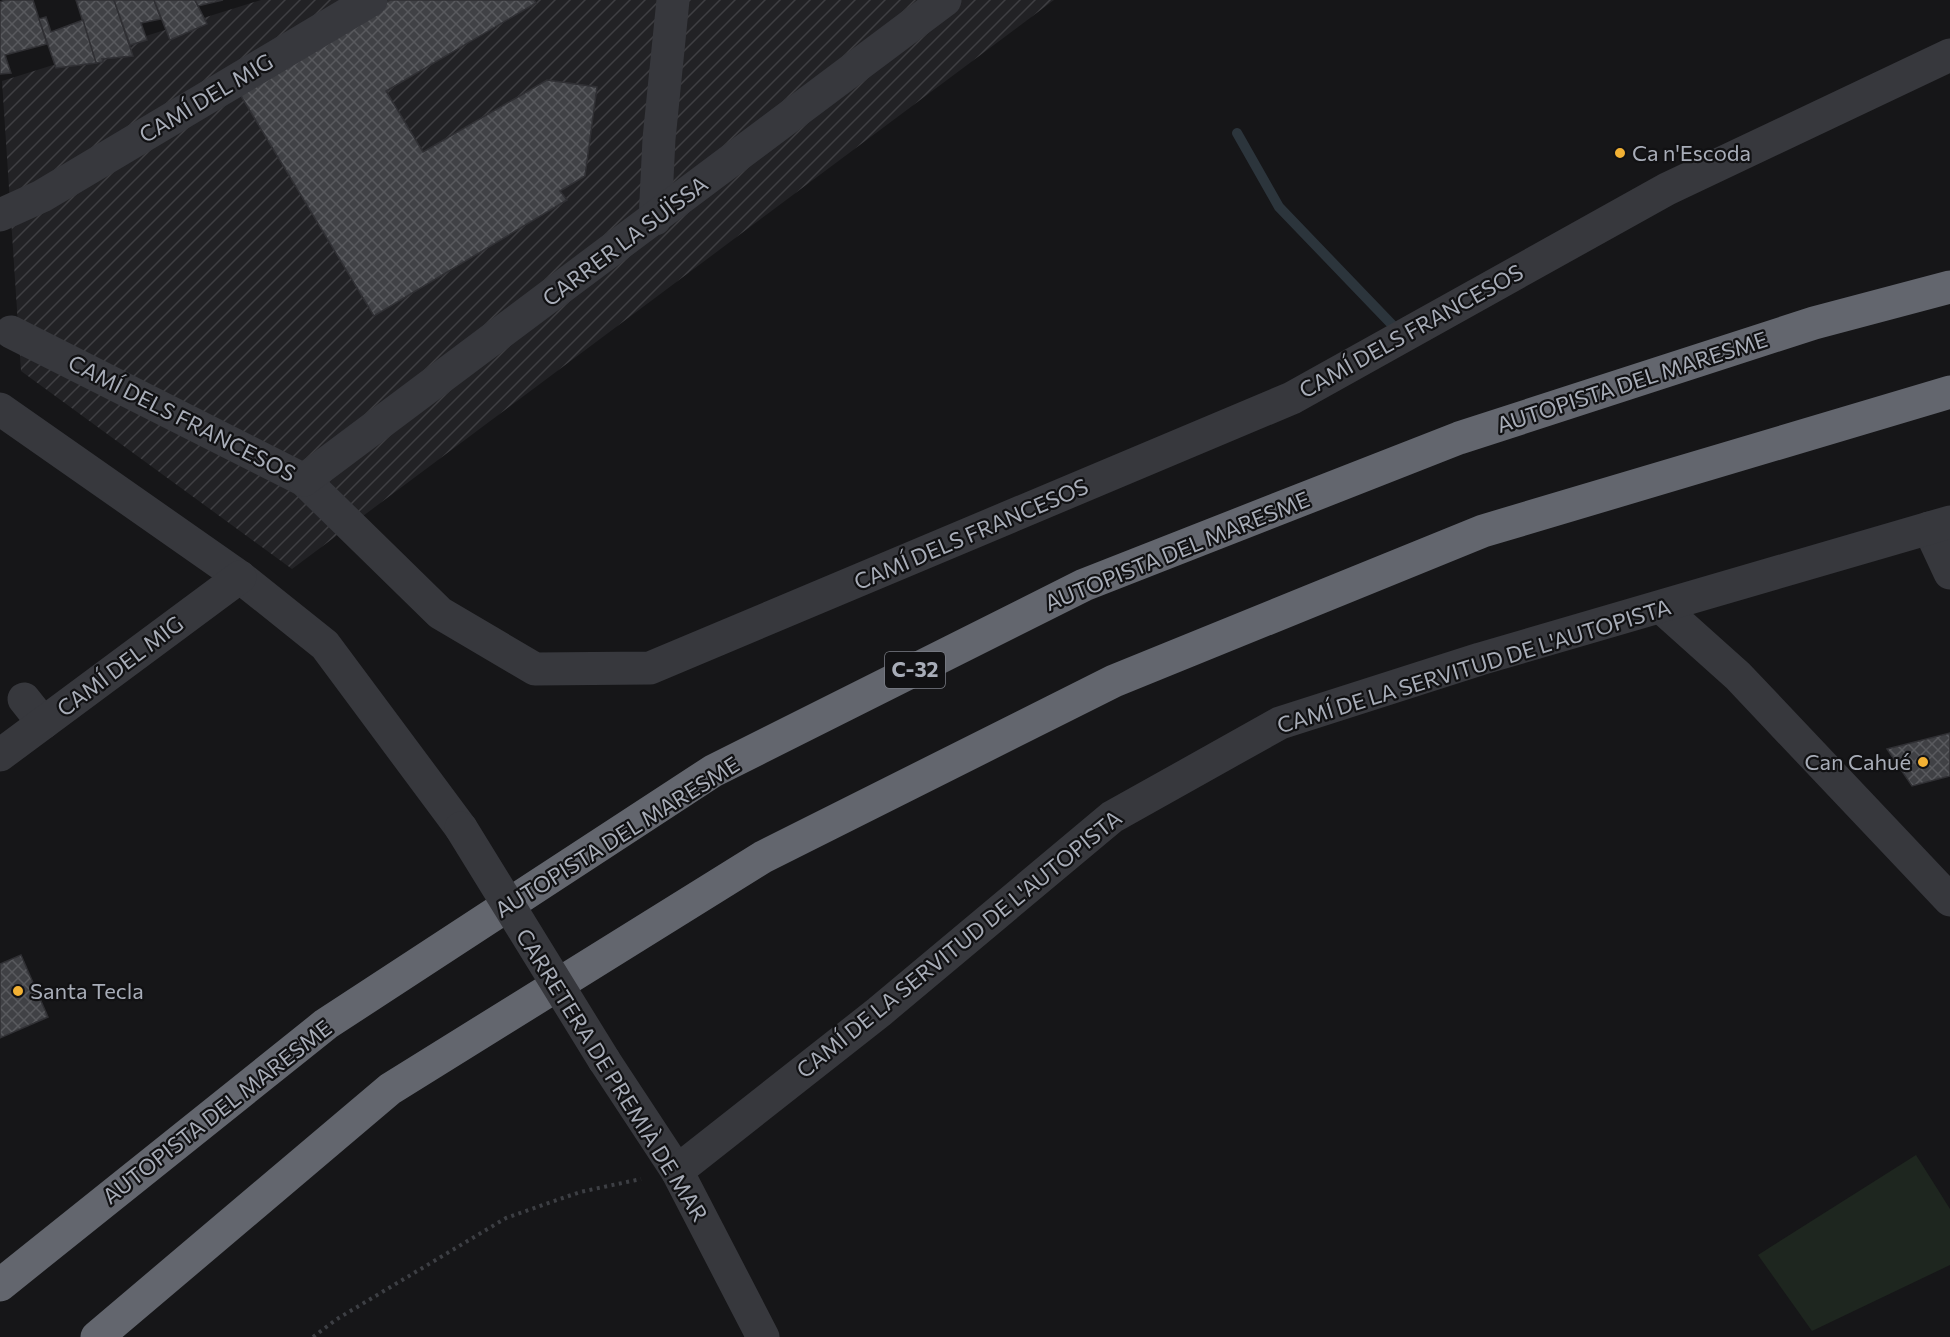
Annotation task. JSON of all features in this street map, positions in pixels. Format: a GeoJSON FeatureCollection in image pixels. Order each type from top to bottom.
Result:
{"type":"FeatureCollection","features":[{"type":"Feature","properties":{"kind":"highway","name":"AUTOPISTA DEL MARESME"},"geometry":{"type":"LineString","coordinates":[[0,1285],[326,1024],[713,771],[1084,585],[1459,438],[1814,323],[1950,287]]}},
{"type":"Feature","properties":{"kind":"highway"},"geometry":{"type":"LineString","coordinates":[[97,1337],[390,1089],[763,857],[1114,681],[1483,531],[1950,392]]}},
{"type":"Feature","properties":{"kind":"street","name":"CAMÍ DEL MIG"},"geometry":{"type":"LineString","coordinates":[[0,215],[42,196],[371,0]]}},
{"type":"Feature","properties":{"kind":"street"},"geometry":{"type":"LineString","coordinates":[[655,219],[659,139],[673,0]]}},
{"type":"Feature","properties":{"kind":"street","name":"CARRER LA SUÏSSA"},"geometry":{"type":"LineString","coordinates":[[304,480],[945,0]]}},
{"type":"Feature","properties":{"kind":"street","name":"CAMÍ DELS FRANCESOS"},"geometry":{"type":"LineString","coordinates":[[11,332],[304,480],[441,613],[535,669],[650,668],[1292,398],[1667,189],[1950,55]]}},
{"type":"Feature","properties":{"kind":"street","name":"CAMÍ DEL MIG"},"geometry":{"type":"LineString","coordinates":[[0,231],[42,196]]}},
{"type":"Feature","properties":{"kind":"street","name":"CARRETERA DE PREMIÀ DE MAR"},"geometry":{"type":"LineString","coordinates":[[0,409],[240,577],[325,645],[461,828],[604,1060],[677,1172],[763,1337]]}},
{"type":"Feature","properties":{"kind":"street"},"geometry":{"type":"LineString","coordinates":[[1940,525],[1950,573]]}},
{"type":"Feature","properties":{"kind":"street","name":"CAMÍ DE LA SERVITUD DE L'AUTOPISTA"},"geometry":{"type":"LineString","coordinates":[[677,1172],[879,1012],[1112,817],[1280,723],[1480,659],[1940,525]]}},
{"type":"Feature","properties":{"kind":"street","name":"CAMÍ DEL MIG"},"geometry":{"type":"LineString","coordinates":[[0,755],[34,711],[240,577]]}},
{"type":"Feature","properties":{"kind":"street"},"geometry":{"type":"LineString","coordinates":[[1661,607],[1738,676],[1950,900]]}},
{"type":"Feature","properties":{"kind":"path"},"geometry":{"type":"LineString","coordinates":[[313,1337],[337,1319],[506,1218],[580,1192],[677,1172]]}},
{"type":"Feature","properties":{"kind":"shaded area"},"geometry":{"type":"Polygon","coordinates":[[[261,0],[1054,0],[292,569],[21,371],[2,81],[261,0]]]}},
{"type":"Feature","properties":{"kind":"shaded area"},"geometry":{"type":"Polygon","coordinates":[[[1916,1155],[1950,1209],[1950,1265],[1812,1331],[1758,1255],[1916,1155]]]}},
{"type":"Feature","properties":{"kind":"building"},"geometry":{"type":"Polygon","coordinates":[[[33,0],[47,44],[5,55],[11,73],[0,74],[0,2],[33,0]]]}},
{"type":"Feature","properties":{"kind":"building"},"geometry":{"type":"Polygon","coordinates":[[[76,0],[114,0],[133,56],[102,59],[103,62],[96,63],[76,0]]]}},
{"type":"Feature","properties":{"kind":"building"},"geometry":{"type":"Polygon","coordinates":[[[114,0],[154,0],[161,19],[141,23],[147,40],[130,45],[114,0]]]}},
{"type":"Feature","properties":{"kind":"building"},"geometry":{"type":"Polygon","coordinates":[[[154,0],[195,0],[207,24],[170,40],[154,0]]]}},
{"type":"Feature","properties":{"kind":"building"},"geometry":{"type":"Polygon","coordinates":[[[195,0],[223,0],[198,6],[195,0]]]}},
{"type":"Feature","properties":{"kind":"building"},"geometry":{"type":"Polygon","coordinates":[[[390,0],[534,0],[536,3],[386,91],[423,152],[547,80],[597,87],[585,176],[560,191],[567,200],[374,316],[238,91],[390,0]]]}},
{"type":"Feature","properties":{"kind":"building"},"geometry":{"type":"Polygon","coordinates":[[[46,17],[51,32],[83,20],[96,63],[56,68],[39,19],[46,17]]]}},
{"type":"Feature","properties":{"kind":"building","name":"Can Cahué"},"geometry":{"type":"Polygon","coordinates":[[[1950,733],[1950,776],[1912,786],[1887,749],[1950,733]]]}},
{"type":"Feature","properties":{"kind":"building","name":"Santa Tecla"},"geometry":{"type":"Polygon","coordinates":[[[21,955],[48,1017],[0,1038],[0,964],[21,955]]]}},
{"type":"Feature","properties":{"kind":"waterway"},"geometry":{"type":"LineString","coordinates":[[1237,133],[1279,207],[1401,334]]}},
{"type":"Feature","properties":{"kind":"place","name":"Ca n'Escoda"},"geometry":{"type":"Point","coordinates":[1620,153]}},
{"type":"Feature","properties":{"kind":"place","name":"Can Cahué"},"geometry":{"type":"Point","coordinates":[1923,762]}},
{"type":"Feature","properties":{"kind":"place","name":"Santa Tecla"},"geometry":{"type":"Point","coordinates":[18,991]}}]}
